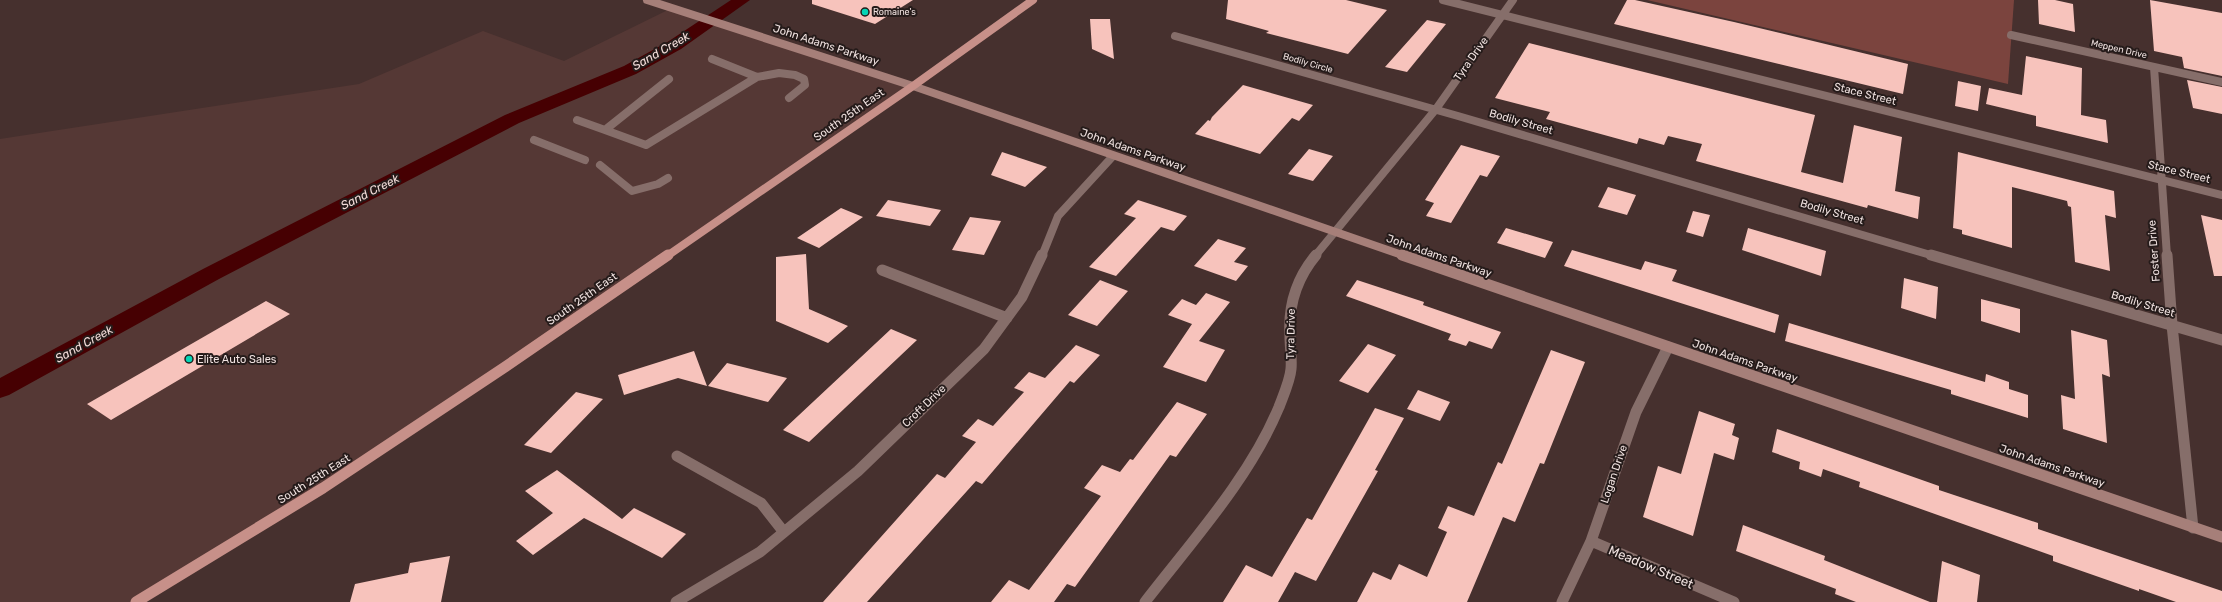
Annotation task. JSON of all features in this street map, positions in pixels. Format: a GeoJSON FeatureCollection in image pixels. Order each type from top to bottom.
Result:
{"type":"FeatureCollection","features":[{"type":"Feature","properties":{"kind":"main road","name":"South 25th East"},"geometry":{"type":"LineString","coordinates":[[136,602],[356,466],[511,362],[913,86],[1033,0]]}},
{"type":"Feature","properties":{"kind":"street","name":"John Adams Parkway"},"geometry":{"type":"LineString","coordinates":[[647,0],[913,86],[2222,537]]}},
{"type":"Feature","properties":{"kind":"street","name":"Stace Street"},"geometry":{"type":"LineString","coordinates":[[1443,0],[2222,194]]}},
{"type":"Feature","properties":{"kind":"street","name":"Tyra Drive"},"geometry":{"type":"LineString","coordinates":[[1145,602],[1223,501],[1264,439],[1279,406],[1291,370],[1289,322],[1292,299],[1298,281],[1308,264],[1436,109],[1513,0]]}},
{"type":"Feature","properties":{"kind":"street","name":"Meppen Drive"},"geometry":{"type":"LineString","coordinates":[[2011,35],[2222,82]]}},
{"type":"Feature","properties":{"kind":"street","name":"Bodily Circle"},"geometry":{"type":"LineString","coordinates":[[1175,36],[1436,109]]}},
{"type":"Feature","properties":{"kind":"street"},"geometry":{"type":"LineString","coordinates":[[712,60],[757,77]]}},
{"type":"Feature","properties":{"kind":"street","name":"Foster Drive"},"geometry":{"type":"LineString","coordinates":[[2154,67],[2172,325],[2193,528]]}},
{"type":"Feature","properties":{"kind":"street"},"geometry":{"type":"LineString","coordinates":[[577,120],[646,145],[757,77],[779,73],[795,75],[804,79],[805,85],[789,98]]}},
{"type":"Feature","properties":{"kind":"street"},"geometry":{"type":"LineString","coordinates":[[605,130],[669,79]]}},
{"type":"Feature","properties":{"kind":"street","name":"Bodily Street"},"geometry":{"type":"LineString","coordinates":[[1436,109],[2222,340]]}},
{"type":"Feature","properties":{"kind":"street"},"geometry":{"type":"LineString","coordinates":[[534,140],[585,160]]}},
{"type":"Feature","properties":{"kind":"street","name":"Croft Drive"},"geometry":{"type":"LineString","coordinates":[[676,602],[760,552],[783,531],[858,471],[984,349],[1022,297],[1045,249],[1058,216],[1114,156]]}},
{"type":"Feature","properties":{"kind":"street"},"geometry":{"type":"LineString","coordinates":[[600,165],[632,192],[658,184],[668,178]]}},
{"type":"Feature","properties":{"kind":"street"},"geometry":{"type":"LineString","coordinates":[[882,270],[1007,318]]}},
{"type":"Feature","properties":{"kind":"street","name":"Logan Drive"},"geometry":{"type":"LineString","coordinates":[[1562,602],[1591,541],[1636,412],[1668,347]]}},
{"type":"Feature","properties":{"kind":"street"},"geometry":{"type":"LineString","coordinates":[[677,456],[761,503],[783,531]]}},
{"type":"Feature","properties":{"kind":"street","name":"Meadow Street"},"geometry":{"type":"LineString","coordinates":[[1591,541],[1734,602]]}},
{"type":"Feature","properties":{"kind":"shaded area"},"geometry":{"type":"Polygon","coordinates":[[[1647,0],[2014,0],[2008,84],[1647,0]]]}},
{"type":"Feature","properties":{"kind":"shaded area"},"geometry":{"type":"Polygon","coordinates":[[[676,6],[913,86],[505,367],[136,602],[0,602],[0,139],[359,84],[483,31],[564,61],[676,6]]]}},
{"type":"Feature","properties":{"kind":"building","name":"Romaine's"},"geometry":{"type":"Polygon","coordinates":[[[812,0],[913,0],[875,24],[812,4],[812,0]]]}},
{"type":"Feature","properties":{"kind":"building"},"geometry":{"type":"Polygon","coordinates":[[[1228,0],[1346,0],[1387,10],[1348,54],[1266,33],[1269,31],[1226,19],[1228,0]]]}},
{"type":"Feature","properties":{"kind":"building"},"geometry":{"type":"Polygon","coordinates":[[[1627,0],[1635,0],[1734,22],[1908,64],[1903,94],[1614,24],[1627,0]]]}},
{"type":"Feature","properties":{"kind":"building"},"geometry":{"type":"Polygon","coordinates":[[[2038,0],[2055,0],[2073,4],[2075,32],[2039,24],[2038,0]]]}},
{"type":"Feature","properties":{"kind":"building"},"geometry":{"type":"Polygon","coordinates":[[[2150,0],[2222,13],[2222,76],[2184,68],[2182,57],[2154,51],[2150,0]]]}},
{"type":"Feature","properties":{"kind":"building"},"geometry":{"type":"Polygon","coordinates":[[[1090,19],[1110,19],[1114,59],[1092,49],[1090,19]]]}},
{"type":"Feature","properties":{"kind":"building"},"geometry":{"type":"Polygon","coordinates":[[[1427,20],[1446,24],[1407,72],[1385,67],[1427,20]]]}},
{"type":"Feature","properties":{"kind":"building"},"geometry":{"type":"Polygon","coordinates":[[[1529,43],[1815,115],[1801,172],[1843,183],[1854,125],[1902,137],[1895,191],[1920,197],[1918,219],[1868,205],[1867,208],[1696,161],[1702,144],[1668,136],[1664,145],[1639,138],[1637,144],[1546,119],[1550,112],[1495,98],[1529,43]]]}},
{"type":"Feature","properties":{"kind":"building"},"geometry":{"type":"Polygon","coordinates":[[[2026,56],[2082,68],[2081,115],[2106,120],[2108,143],[2036,126],[2036,116],[1986,104],[1989,88],[2022,95],[2026,56]]]}},
{"type":"Feature","properties":{"kind":"building"},"geometry":{"type":"Polygon","coordinates":[[[2187,80],[2222,87],[2222,114],[2193,108],[2187,80]]]}},
{"type":"Feature","properties":{"kind":"building"},"geometry":{"type":"Polygon","coordinates":[[[1958,81],[1981,86],[1978,111],[1955,106],[1958,81]]]}},
{"type":"Feature","properties":{"kind":"building"},"geometry":{"type":"Polygon","coordinates":[[[1243,85],[1313,105],[1299,121],[1292,118],[1260,154],[1195,134],[1208,120],[1210,121],[1212,117],[1243,85]]]}},
{"type":"Feature","properties":{"kind":"building"},"geometry":{"type":"Polygon","coordinates":[[[1461,145],[1500,156],[1487,177],[1480,175],[1451,223],[1426,216],[1434,203],[1425,200],[1461,145]]]}},
{"type":"Feature","properties":{"kind":"building"},"geometry":{"type":"Polygon","coordinates":[[[1309,149],[1333,156],[1313,181],[1288,174],[1309,149]]]}},
{"type":"Feature","properties":{"kind":"building"},"geometry":{"type":"Polygon","coordinates":[[[1002,152],[1047,167],[1025,187],[991,175],[1002,152]]]}},
{"type":"Feature","properties":{"kind":"building"},"geometry":{"type":"Polygon","coordinates":[[[1958,152],[2114,191],[2116,218],[2105,215],[2110,271],[2075,262],[2071,207],[2068,206],[2067,201],[2012,187],[2012,248],[1962,234],[1962,230],[1953,228],[1958,152]]]}},
{"type":"Feature","properties":{"kind":"building"},"geometry":{"type":"Polygon","coordinates":[[[1608,187],[1636,195],[1627,215],[1598,207],[1608,187]]]}},
{"type":"Feature","properties":{"kind":"building"},"geometry":{"type":"Polygon","coordinates":[[[888,200],[941,210],[930,226],[876,216],[888,200]]]}},
{"type":"Feature","properties":{"kind":"building"},"geometry":{"type":"Polygon","coordinates":[[[1138,200],[1187,216],[1174,231],[1161,227],[1116,276],[1089,267],[1136,218],[1124,214],[1138,200]]]}},
{"type":"Feature","properties":{"kind":"building"},"geometry":{"type":"Polygon","coordinates":[[[841,208],[863,217],[819,248],[797,238],[841,208]]]}},
{"type":"Feature","properties":{"kind":"building"},"geometry":{"type":"Polygon","coordinates":[[[1693,211],[1710,215],[1703,237],[1686,232],[1693,211]]]}},
{"type":"Feature","properties":{"kind":"building"},"geometry":{"type":"Polygon","coordinates":[[[2201,215],[2222,220],[2222,276],[2214,276],[2201,215]]]}},
{"type":"Feature","properties":{"kind":"building"},"geometry":{"type":"Polygon","coordinates":[[[970,217],[1001,221],[984,255],[952,250],[970,217]]]}},
{"type":"Feature","properties":{"kind":"building"},"geometry":{"type":"Polygon","coordinates":[[[1506,228],[1553,242],[1545,258],[1497,243],[1506,228]]]}},
{"type":"Feature","properties":{"kind":"building"},"geometry":{"type":"Polygon","coordinates":[[[1748,228],[1826,251],[1821,276],[1742,250],[1748,228]]]}},
{"type":"Feature","properties":{"kind":"building"},"geometry":{"type":"Polygon","coordinates":[[[1218,239],[1246,248],[1234,262],[1248,266],[1236,281],[1194,266],[1218,239]]]}},
{"type":"Feature","properties":{"kind":"building"},"geometry":{"type":"Polygon","coordinates":[[[1572,250],[1641,270],[1645,261],[1677,270],[1672,281],[1779,315],[1775,333],[1564,266],[1572,250]]]}},
{"type":"Feature","properties":{"kind":"building"},"geometry":{"type":"Polygon","coordinates":[[[806,254],[809,309],[848,326],[828,343],[776,321],[776,257],[806,254]]]}},
{"type":"Feature","properties":{"kind":"building"},"geometry":{"type":"Polygon","coordinates":[[[1904,278],[1938,287],[1936,319],[1901,308],[1904,278]]]}},
{"type":"Feature","properties":{"kind":"building"},"geometry":{"type":"Polygon","coordinates":[[[1100,280],[1128,291],[1097,326],[1068,315],[1100,280]]]}},
{"type":"Feature","properties":{"kind":"building"},"geometry":{"type":"Polygon","coordinates":[[[1357,280],[1424,302],[1423,305],[1501,332],[1492,349],[1469,341],[1466,346],[1448,340],[1451,334],[1346,296],[1357,280]]]}},
{"type":"Feature","properties":{"kind":"building"},"geometry":{"type":"Polygon","coordinates":[[[1206,293],[1230,302],[1199,341],[1225,350],[1206,382],[1163,367],[1192,324],[1168,315],[1182,299],[1196,305],[1206,293]]]}},
{"type":"Feature","properties":{"kind":"building"},"geometry":{"type":"Polygon","coordinates":[[[1981,299],[2020,309],[2020,333],[1981,321],[1981,299]]]}},
{"type":"Feature","properties":{"kind":"building","name":"Elite Auto Sales"},"geometry":{"type":"Polygon","coordinates":[[[266,301],[290,314],[111,420],[87,404],[266,301]]]}},
{"type":"Feature","properties":{"kind":"building"},"geometry":{"type":"Polygon","coordinates":[[[1789,323],[1985,382],[1986,374],[2009,382],[2009,389],[2028,395],[2028,418],[1951,394],[1951,390],[1785,341],[1789,323]]]}},
{"type":"Feature","properties":{"kind":"building"},"geometry":{"type":"Polygon","coordinates":[[[891,329],[917,340],[809,442],[783,430],[891,329]]]}},
{"type":"Feature","properties":{"kind":"building"},"geometry":{"type":"Polygon","coordinates":[[[2071,330],[2107,340],[2110,377],[2102,374],[2107,443],[2063,429],[2061,395],[2075,399],[2071,330]]]}},
{"type":"Feature","properties":{"kind":"building"},"geometry":{"type":"Polygon","coordinates":[[[1368,344],[1396,355],[1368,393],[1339,381],[1368,344]]]}},
{"type":"Feature","properties":{"kind":"building"},"geometry":{"type":"Polygon","coordinates":[[[1076,345],[1100,355],[1074,383],[1070,381],[982,484],[976,481],[867,602],[823,602],[937,474],[945,478],[976,442],[962,436],[978,419],[993,426],[1024,392],[1014,388],[1029,372],[1045,378],[1076,345]]]}},
{"type":"Feature","properties":{"kind":"building"},"geometry":{"type":"Polygon","coordinates":[[[1551,350],[1585,362],[1544,464],[1540,463],[1515,522],[1503,517],[1467,602],[1357,602],[1373,572],[1391,580],[1399,564],[1427,577],[1447,532],[1438,528],[1448,506],[1474,516],[1498,462],[1502,464],[1551,350]]]}},
{"type":"Feature","properties":{"kind":"building"},"geometry":{"type":"Polygon","coordinates":[[[694,351],[707,386],[678,378],[624,395],[618,375],[694,351]]]}},
{"type":"Feature","properties":{"kind":"building"},"geometry":{"type":"Polygon","coordinates":[[[727,363],[787,378],[768,402],[708,386],[727,363]]]}},
{"type":"Feature","properties":{"kind":"building"},"geometry":{"type":"Polygon","coordinates":[[[1418,390],[1450,402],[1440,421],[1407,409],[1418,390]]]}},
{"type":"Feature","properties":{"kind":"building"},"geometry":{"type":"Polygon","coordinates":[[[576,392],[603,399],[551,453],[524,445],[576,392]]]}},
{"type":"Feature","properties":{"kind":"building"},"geometry":{"type":"Polygon","coordinates":[[[1177,402],[1207,414],[1176,457],[1170,455],[1075,587],[1067,584],[1054,602],[991,602],[1009,580],[1029,590],[1101,496],[1084,488],[1102,465],[1120,472],[1130,459],[1133,460],[1177,402]]]}},
{"type":"Feature","properties":{"kind":"building"},"geometry":{"type":"Polygon","coordinates":[[[1375,408],[1404,418],[1375,470],[1378,471],[1316,581],[1295,572],[1278,602],[1223,602],[1246,565],[1272,577],[1307,518],[1312,520],[1375,408]]]}},
{"type":"Feature","properties":{"kind":"building"},"geometry":{"type":"Polygon","coordinates":[[[1699,411],[1735,424],[1732,435],[1739,438],[1734,460],[1714,453],[1693,536],[1643,517],[1658,466],[1681,474],[1699,411]]]}},
{"type":"Feature","properties":{"kind":"building"},"geometry":{"type":"Polygon","coordinates":[[[1777,429],[1939,486],[1939,490],[2038,523],[2038,529],[2222,591],[2222,602],[2176,602],[2139,589],[2139,591],[2053,561],[2053,556],[1859,487],[1860,482],[1823,469],[1821,477],[1799,469],[1800,462],[1772,452],[1777,429]]]}},
{"type":"Feature","properties":{"kind":"building"},"geometry":{"type":"Polygon","coordinates":[[[557,470],[622,519],[634,508],[686,534],[662,558],[584,518],[533,555],[516,541],[553,513],[525,491],[557,470]]]}},
{"type":"Feature","properties":{"kind":"building"},"geometry":{"type":"Polygon","coordinates":[[[1743,525],[1825,556],[1824,560],[1930,602],[1856,602],[1835,594],[1836,589],[1736,551],[1743,525]]]}},
{"type":"Feature","properties":{"kind":"building"},"geometry":{"type":"Polygon","coordinates":[[[450,556],[441,602],[350,602],[355,584],[408,573],[410,563],[450,556]]]}},
{"type":"Feature","properties":{"kind":"building"},"geometry":{"type":"Polygon","coordinates":[[[1942,561],[1980,575],[1977,602],[1937,602],[1942,561]]]}},
{"type":"Feature","properties":{"kind":"waterway","name":"Sand Creek"},"geometry":{"type":"LineString","coordinates":[[0,389],[211,274],[512,119],[630,70],[675,45],[742,0]]}},
{"type":"Feature","properties":{"kind":"place","name":"Romaine's"},"geometry":{"type":"Point","coordinates":[865,12]}},
{"type":"Feature","properties":{"kind":"place","name":"Elite Auto Sales"},"geometry":{"type":"Point","coordinates":[189,359]}}]}
